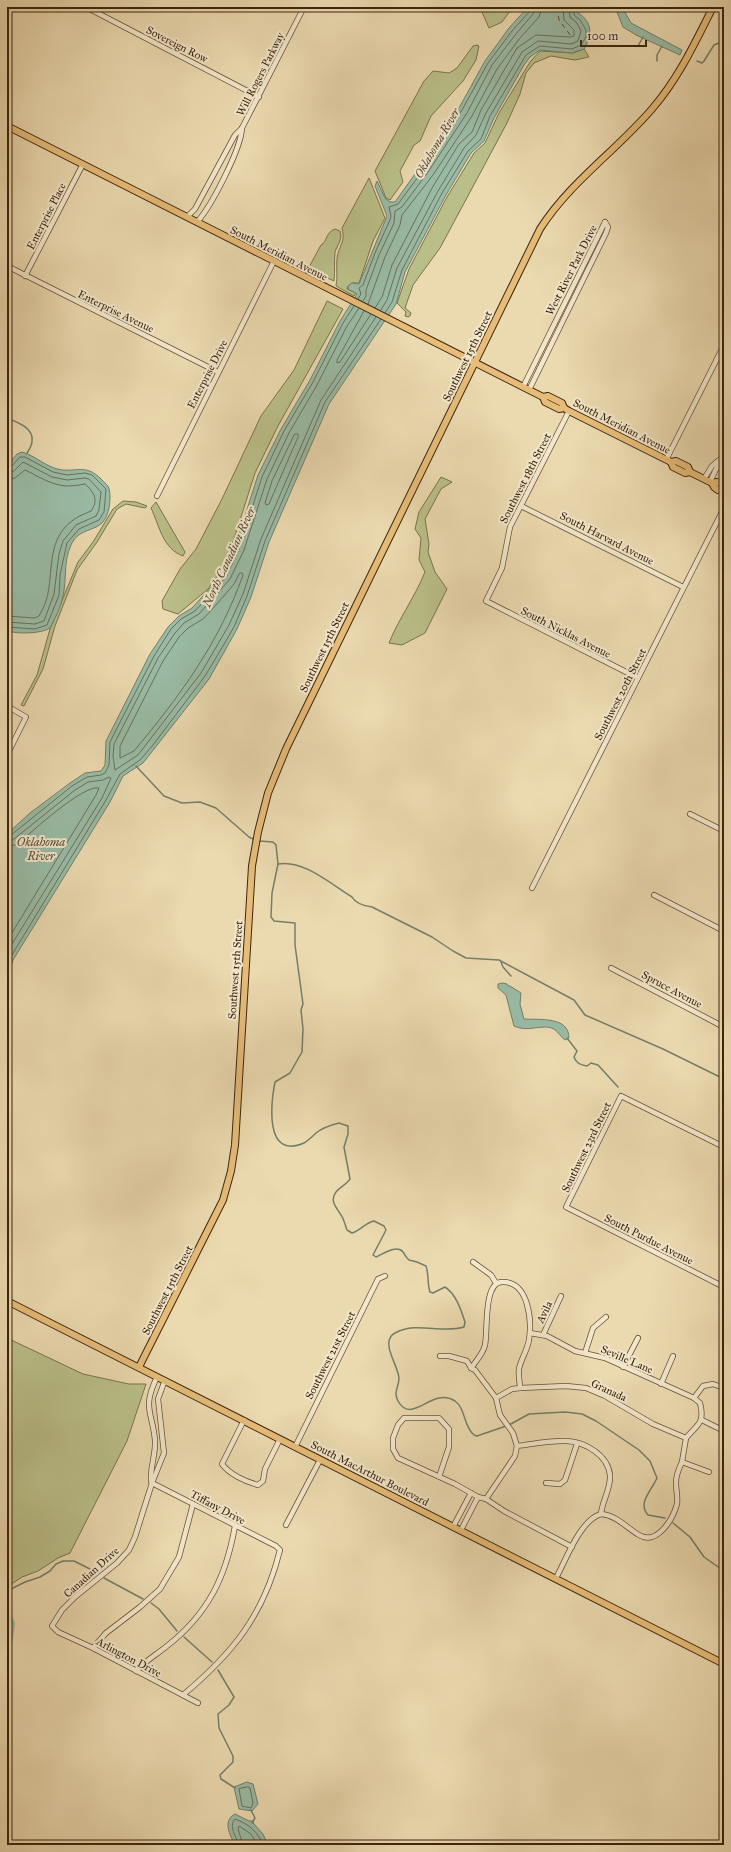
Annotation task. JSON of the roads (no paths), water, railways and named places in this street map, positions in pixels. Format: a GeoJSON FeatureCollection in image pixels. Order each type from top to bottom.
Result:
{"type":"FeatureCollection","features":[{"type":"Feature","properties":{"kind":"main road","name":"Southwest 15th Street"},"geometry":{"type":"LineString","coordinates":[[139,1368],[222,1200],[231,1171],[235,1145],[252,866],[268,793],[286,750],[531,247],[550,213],[576,183],[640,122],[655,105],[684,65],[713,7]]}},
{"type":"Feature","properties":{"kind":"main road","name":"South Meridian Avenue"},"geometry":{"type":"LineString","coordinates":[[7,126],[543,397],[545,402],[559,409],[567,410],[668,461],[673,467],[685,473],[690,472],[709,481],[718,490],[724,489]]}},
{"type":"Feature","properties":{"kind":"main road","name":"South MacArthur Boulevard"},"geometry":{"type":"LineString","coordinates":[[7,1301],[724,1664]]}},
{"type":"Feature","properties":{"kind":"street","name":"Sovereign Row"},"geometry":{"type":"LineString","coordinates":[[86,7],[259,96]]}},
{"type":"Feature","properties":{"kind":"street","name":"Will Rogers Parkway"},"geometry":{"type":"LineString","coordinates":[[187,217],[195,209],[220,160],[235,135],[242,128],[304,7]]}},
{"type":"Feature","properties":{"kind":"street","name":"Will Rogers Parkway"},"geometry":{"type":"LineString","coordinates":[[196,222],[205,214],[230,165],[242,138],[242,128]]}},
{"type":"Feature","properties":{"kind":"street"},"geometry":{"type":"LineString","coordinates":[[220,160],[230,165]]}},
{"type":"Feature","properties":{"kind":"street","name":"Enterprise Place"},"geometry":{"type":"LineString","coordinates":[[25,276],[83,164]]}},
{"type":"Feature","properties":{"kind":"street"},"geometry":{"type":"LineString","coordinates":[[212,176],[222,181]]}},
{"type":"Feature","properties":{"kind":"street","name":"West River Park Drive"},"geometry":{"type":"LineString","coordinates":[[605,222],[608,226],[606,233],[544,361],[526,389],[537,357],[605,222]]}},
{"type":"Feature","properties":{"kind":"street","name":"Enterprise Drive"},"geometry":{"type":"LineString","coordinates":[[157,496],[274,261]]}},
{"type":"Feature","properties":{"kind":"street","name":"Enterprise Avenue"},"geometry":{"type":"LineString","coordinates":[[7,266],[218,372]]}},
{"type":"Feature","properties":{"kind":"street"},"geometry":{"type":"LineString","coordinates":[[576,281],[581,284]]}},
{"type":"Feature","properties":{"kind":"street"},"geometry":{"type":"LineString","coordinates":[[548,336],[554,339]]}},
{"type":"Feature","properties":{"kind":"street"},"geometry":{"type":"LineString","coordinates":[[668,461],[724,345]]}},
{"type":"Feature","properties":{"kind":"street"},"geometry":{"type":"LineString","coordinates":[[537,357],[544,361]]}},
{"type":"Feature","properties":{"kind":"street","name":"Southwest 18th Street"},"geometry":{"type":"LineString","coordinates":[[486,601],[502,568],[508,534],[567,410]]}},
{"type":"Feature","properties":{"kind":"street"},"geometry":{"type":"LineString","coordinates":[[709,481],[724,458]]}},
{"type":"Feature","properties":{"kind":"street","name":"South Harvard Avenue"},"geometry":{"type":"LineString","coordinates":[[522,506],[683,587]]}},
{"type":"Feature","properties":{"kind":"street","name":"Southwest 20th Street"},"geometry":{"type":"LineString","coordinates":[[532,888],[724,508]]}},
{"type":"Feature","properties":{"kind":"street","name":"South Nicklas Avenue"},"geometry":{"type":"LineString","coordinates":[[486,601],[638,678]]}},
{"type":"Feature","properties":{"kind":"street"},"geometry":{"type":"LineString","coordinates":[[7,756],[26,717],[12,710]]}},
{"type":"Feature","properties":{"kind":"street"},"geometry":{"type":"LineString","coordinates":[[690,814],[724,831]]}},
{"type":"Feature","properties":{"kind":"street"},"geometry":{"type":"LineString","coordinates":[[654,895],[724,931]]}},
{"type":"Feature","properties":{"kind":"street","name":"Spruce Avenue"},"geometry":{"type":"LineString","coordinates":[[611,968],[724,1027]]}},
{"type":"Feature","properties":{"kind":"street","name":"Southwest 23rd Street"},"geometry":{"type":"LineString","coordinates":[[566,1206],[621,1096],[724,1148]]}},
{"type":"Feature","properties":{"kind":"street","name":"South Purdue Avenue"},"geometry":{"type":"LineString","coordinates":[[566,1206],[722,1286]]}},
{"type":"Feature","properties":{"kind":"street"},"geometry":{"type":"LineString","coordinates":[[473,1262],[486,1271],[496,1283]]}},
{"type":"Feature","properties":{"kind":"street","name":"Southwest 21st Street"},"geometry":{"type":"LineString","coordinates":[[295,1446],[378,1279],[386,1276]]}},
{"type":"Feature","properties":{"kind":"street"},"geometry":{"type":"LineString","coordinates":[[722,1286],[724,1279]]}},
{"type":"Feature","properties":{"kind":"street"},"geometry":{"type":"LineString","coordinates":[[496,1283],[511,1283],[524,1295],[527,1306],[530,1333],[519,1370],[520,1388]]}},
{"type":"Feature","properties":{"kind":"street"},"geometry":{"type":"LineString","coordinates":[[471,1368],[485,1345],[490,1294],[496,1283]]}},
{"type":"Feature","properties":{"kind":"street","name":"Avila"},"geometry":{"type":"LineString","coordinates":[[543,1335],[561,1296]]}},
{"type":"Feature","properties":{"kind":"street"},"geometry":{"type":"LineString","coordinates":[[585,1353],[593,1328],[606,1317]]}},
{"type":"Feature","properties":{"kind":"street","name":"Seville Lane"},"geometry":{"type":"LineString","coordinates":[[530,1333],[543,1335],[569,1348],[606,1358],[694,1398]]}},
{"type":"Feature","properties":{"kind":"street"},"geometry":{"type":"LineString","coordinates":[[623,1367],[638,1338]]}},
{"type":"Feature","properties":{"kind":"street"},"geometry":{"type":"LineString","coordinates":[[440,1356],[449,1356],[467,1361],[496,1398],[500,1415],[516,1439],[517,1446],[515,1456],[486,1499]]}},
{"type":"Feature","properties":{"kind":"street"},"geometry":{"type":"LineString","coordinates":[[661,1384],[673,1356]]}},
{"type":"Feature","properties":{"kind":"street","name":"Canadian Drive"},"geometry":{"type":"LineString","coordinates":[[152,1483],[151,1473],[155,1440],[150,1420],[149,1397],[157,1377]]}},
{"type":"Feature","properties":{"kind":"street","name":"Canadian Drive"},"geometry":{"type":"LineString","coordinates":[[52,1626],[62,1610],[75,1597],[117,1564],[129,1550],[135,1537],[152,1483],[164,1453],[164,1437],[158,1399],[164,1380]]}},
{"type":"Feature","properties":{"kind":"street"},"geometry":{"type":"LineString","coordinates":[[556,1578],[585,1524],[593,1516],[601,1514],[613,1517],[641,1536],[650,1537],[659,1534],[675,1510],[677,1501],[676,1481],[682,1462],[686,1438],[697,1428],[702,1420],[700,1403],[694,1398],[703,1386],[714,1384],[724,1388]]}},
{"type":"Feature","properties":{"kind":"street","name":"Granada"},"geometry":{"type":"LineString","coordinates":[[496,1398],[512,1389],[520,1388],[566,1386],[586,1388],[605,1396],[653,1424],[686,1438]]}},
{"type":"Feature","properties":{"kind":"street"},"geometry":{"type":"LineString","coordinates":[[150,1420],[160,1418]]}},
{"type":"Feature","properties":{"kind":"street"},"geometry":{"type":"LineString","coordinates":[[439,1477],[449,1447],[449,1429],[439,1418],[404,1418],[398,1426],[393,1438],[393,1449],[398,1458],[439,1477],[455,1484],[478,1497],[486,1499],[504,1511],[572,1547]]}},
{"type":"Feature","properties":{"kind":"street"},"geometry":{"type":"LineString","coordinates":[[244,1420],[222,1464],[226,1469],[258,1485],[263,1481],[265,1469],[280,1439]]}},
{"type":"Feature","properties":{"kind":"street"},"geometry":{"type":"LineString","coordinates":[[702,1420],[724,1431]]}},
{"type":"Feature","properties":{"kind":"street"},"geometry":{"type":"LineString","coordinates":[[517,1446],[565,1441],[577,1444],[598,1454],[608,1467],[610,1482],[602,1503],[601,1514]]}},
{"type":"Feature","properties":{"kind":"street"},"geometry":{"type":"LineString","coordinates":[[546,1483],[554,1485],[565,1480],[577,1444]]}},
{"type":"Feature","properties":{"kind":"street"},"geometry":{"type":"LineString","coordinates":[[286,1525],[320,1460]]}},
{"type":"Feature","properties":{"kind":"street"},"geometry":{"type":"LineString","coordinates":[[682,1462],[709,1472]]}},
{"type":"Feature","properties":{"kind":"street","name":"Tiffany Drive"},"geometry":{"type":"LineString","coordinates":[[152,1483],[276,1546],[280,1550],[269,1585],[246,1630],[229,1652],[207,1675],[183,1695]]}},
{"type":"Feature","properties":{"kind":"street"},"geometry":{"type":"LineString","coordinates":[[453,1526],[470,1493]]}},
{"type":"Feature","properties":{"kind":"street"},"geometry":{"type":"LineString","coordinates":[[461,1530],[478,1497]]}},
{"type":"Feature","properties":{"kind":"street"},"geometry":{"type":"LineString","coordinates":[[93,1648],[106,1633],[140,1607],[160,1589],[179,1557],[194,1504]]}},
{"type":"Feature","properties":{"kind":"street"},"geometry":{"type":"LineString","coordinates":[[136,1671],[144,1662],[167,1646],[178,1636],[206,1606],[221,1579],[230,1554],[235,1526]]}},
{"type":"Feature","properties":{"kind":"street","name":"Arlington Drive"},"geometry":{"type":"LineString","coordinates":[[52,1626],[58,1632],[93,1648],[198,1703]]}},
{"type":"Feature","properties":{"kind":"water","name":"Oklahoma River"},"geometry":{"type":"Polygon","coordinates":[[[528,7],[579,7],[578,13],[586,20],[590,29],[587,44],[584,49],[572,53],[540,50],[530,57],[524,65],[494,118],[484,141],[471,153],[446,195],[405,272],[396,304],[329,404],[269,542],[251,597],[237,629],[209,679],[143,763],[123,776],[110,802],[13,960],[7,977],[7,834],[30,813],[70,783],[85,773],[101,771],[105,765],[106,741],[150,654],[168,627],[179,616],[192,608],[222,575],[235,547],[258,475],[281,429],[310,380],[340,321],[357,294],[348,289],[348,286],[352,283],[359,284],[387,216],[375,186],[377,181],[385,198],[390,202],[395,202],[459,108],[485,61],[509,28],[528,7]]]}},
{"type":"Feature","properties":{"kind":"water"},"geometry":{"type":"Polygon","coordinates":[[[615,7],[622,7],[631,23],[682,50],[680,55],[636,35],[623,27],[615,7]]]}},
{"type":"Feature","properties":{"kind":"water"},"geometry":{"type":"Polygon","coordinates":[[[22,452],[61,470],[90,471],[96,474],[106,484],[110,494],[109,508],[104,521],[98,526],[81,533],[71,545],[66,564],[62,600],[50,628],[29,633],[7,631],[7,466],[17,454],[22,452]]]}},
{"type":"Feature","properties":{"kind":"water"},"geometry":{"type":"Polygon","coordinates":[[[503,983],[521,993],[520,1004],[524,1019],[545,1020],[559,1023],[568,1031],[569,1038],[565,1040],[550,1027],[525,1029],[514,1026],[506,995],[498,988],[498,984],[503,983]]]}},
{"type":"Feature","properties":{"kind":"water"},"geometry":{"type":"Polygon","coordinates":[[[247,1782],[253,1784],[258,1804],[252,1811],[239,1809],[234,1787],[247,1782]]]}},
{"type":"Feature","properties":{"kind":"water"},"geometry":{"type":"Polygon","coordinates":[[[235,1814],[249,1821],[253,1821],[263,1834],[268,1845],[235,1845],[229,1833],[228,1824],[231,1817],[235,1814]]]}},
{"type":"Feature","properties":{"kind":"waterway"},"geometry":{"type":"LineString","coordinates":[[638,46],[643,37]]}},
{"type":"Feature","properties":{"kind":"waterway"},"geometry":{"type":"LineString","coordinates":[[697,61],[702,63],[714,45],[724,41]]}},
{"type":"Feature","properties":{"kind":"waterway"},"geometry":{"type":"LineString","coordinates":[[657,61],[657,55],[662,46]]}},
{"type":"Feature","properties":{"kind":"waterway"},"geometry":{"type":"LineString","coordinates":[[7,418],[24,426],[30,432],[32,436],[32,443],[27,453]]}},
{"type":"Feature","properties":{"kind":"waterway"},"geometry":{"type":"LineString","coordinates":[[136,766],[164,796],[182,803],[200,802],[216,808],[249,837],[255,840]]}},
{"type":"Feature","properties":{"kind":"waterway"},"geometry":{"type":"LineString","coordinates":[[259,841],[273,842],[276,845],[278,864],[272,893],[271,917],[274,921],[295,923],[295,945],[303,1004],[301,1010],[303,1029],[302,1052],[290,1073],[275,1082],[272,1115],[276,1137],[282,1144],[291,1146],[304,1143],[324,1128],[339,1123],[348,1126],[348,1134],[344,1147],[350,1179],[336,1192],[333,1198],[334,1204],[343,1218],[347,1230],[352,1233],[374,1221],[384,1226],[386,1230],[373,1255],[376,1257],[390,1250],[400,1250],[409,1260],[426,1266],[430,1292],[433,1293],[445,1287],[449,1290],[458,1303],[465,1322],[464,1327],[455,1329],[412,1328],[392,1335],[389,1340],[389,1348],[398,1372],[399,1381],[396,1392],[398,1401],[404,1408],[410,1409],[416,1408],[438,1398],[447,1398],[455,1401],[459,1404],[470,1431],[477,1436],[506,1426]]}},
{"type":"Feature","properties":{"kind":"waterway"},"geometry":{"type":"LineString","coordinates":[[278,864],[288,863],[307,869],[352,897],[358,903],[372,907],[432,937],[466,958],[499,960],[574,1000],[585,1015],[663,1049],[724,1079]]}},
{"type":"Feature","properties":{"kind":"waterway"},"geometry":{"type":"LineString","coordinates":[[501,962],[503,967],[511,976]]}},
{"type":"Feature","properties":{"kind":"waterway"},"geometry":{"type":"LineString","coordinates":[[567,1038],[577,1051],[574,1057],[577,1062],[587,1066],[591,1063],[598,1065],[618,1087]]}},
{"type":"Feature","properties":{"kind":"waterway"},"geometry":{"type":"LineString","coordinates":[[509,1425],[529,1414],[565,1412],[582,1414],[596,1421],[639,1450],[650,1461],[657,1478],[646,1496],[644,1506],[645,1510],[648,1515],[665,1518]]}},
{"type":"Feature","properties":{"kind":"waterway"},"geometry":{"type":"LineString","coordinates":[[673,1523],[690,1537],[704,1557],[724,1571]]}},
{"type":"Feature","properties":{"kind":"waterway"},"geometry":{"type":"LineString","coordinates":[[7,1591],[25,1582],[40,1577],[50,1571],[56,1564],[63,1561],[74,1561],[96,1572]]}},
{"type":"Feature","properties":{"kind":"waterway"},"geometry":{"type":"LineString","coordinates":[[104,1578],[143,1599]]}},
{"type":"Feature","properties":{"kind":"waterway"},"geometry":{"type":"LineString","coordinates":[[151,1603],[159,1609],[177,1631]]}},
{"type":"Feature","properties":{"kind":"waterway","name":"North Canadian River"},"geometry":{"type":"LineString","coordinates":[[7,1613],[11,1624],[7,1653]]}},
{"type":"Feature","properties":{"kind":"waterway"},"geometry":{"type":"LineString","coordinates":[[184,1637],[212,1662]]}},
{"type":"Feature","properties":{"kind":"waterway"},"geometry":{"type":"LineString","coordinates":[[218,1670],[234,1697],[229,1705],[218,1714],[219,1728],[233,1756],[233,1762],[220,1775],[221,1779],[235,1788]]}},
{"type":"Feature","properties":{"kind":"waterway"},"geometry":{"type":"LineString","coordinates":[[251,1810],[255,1818],[252,1823]]}}]}
